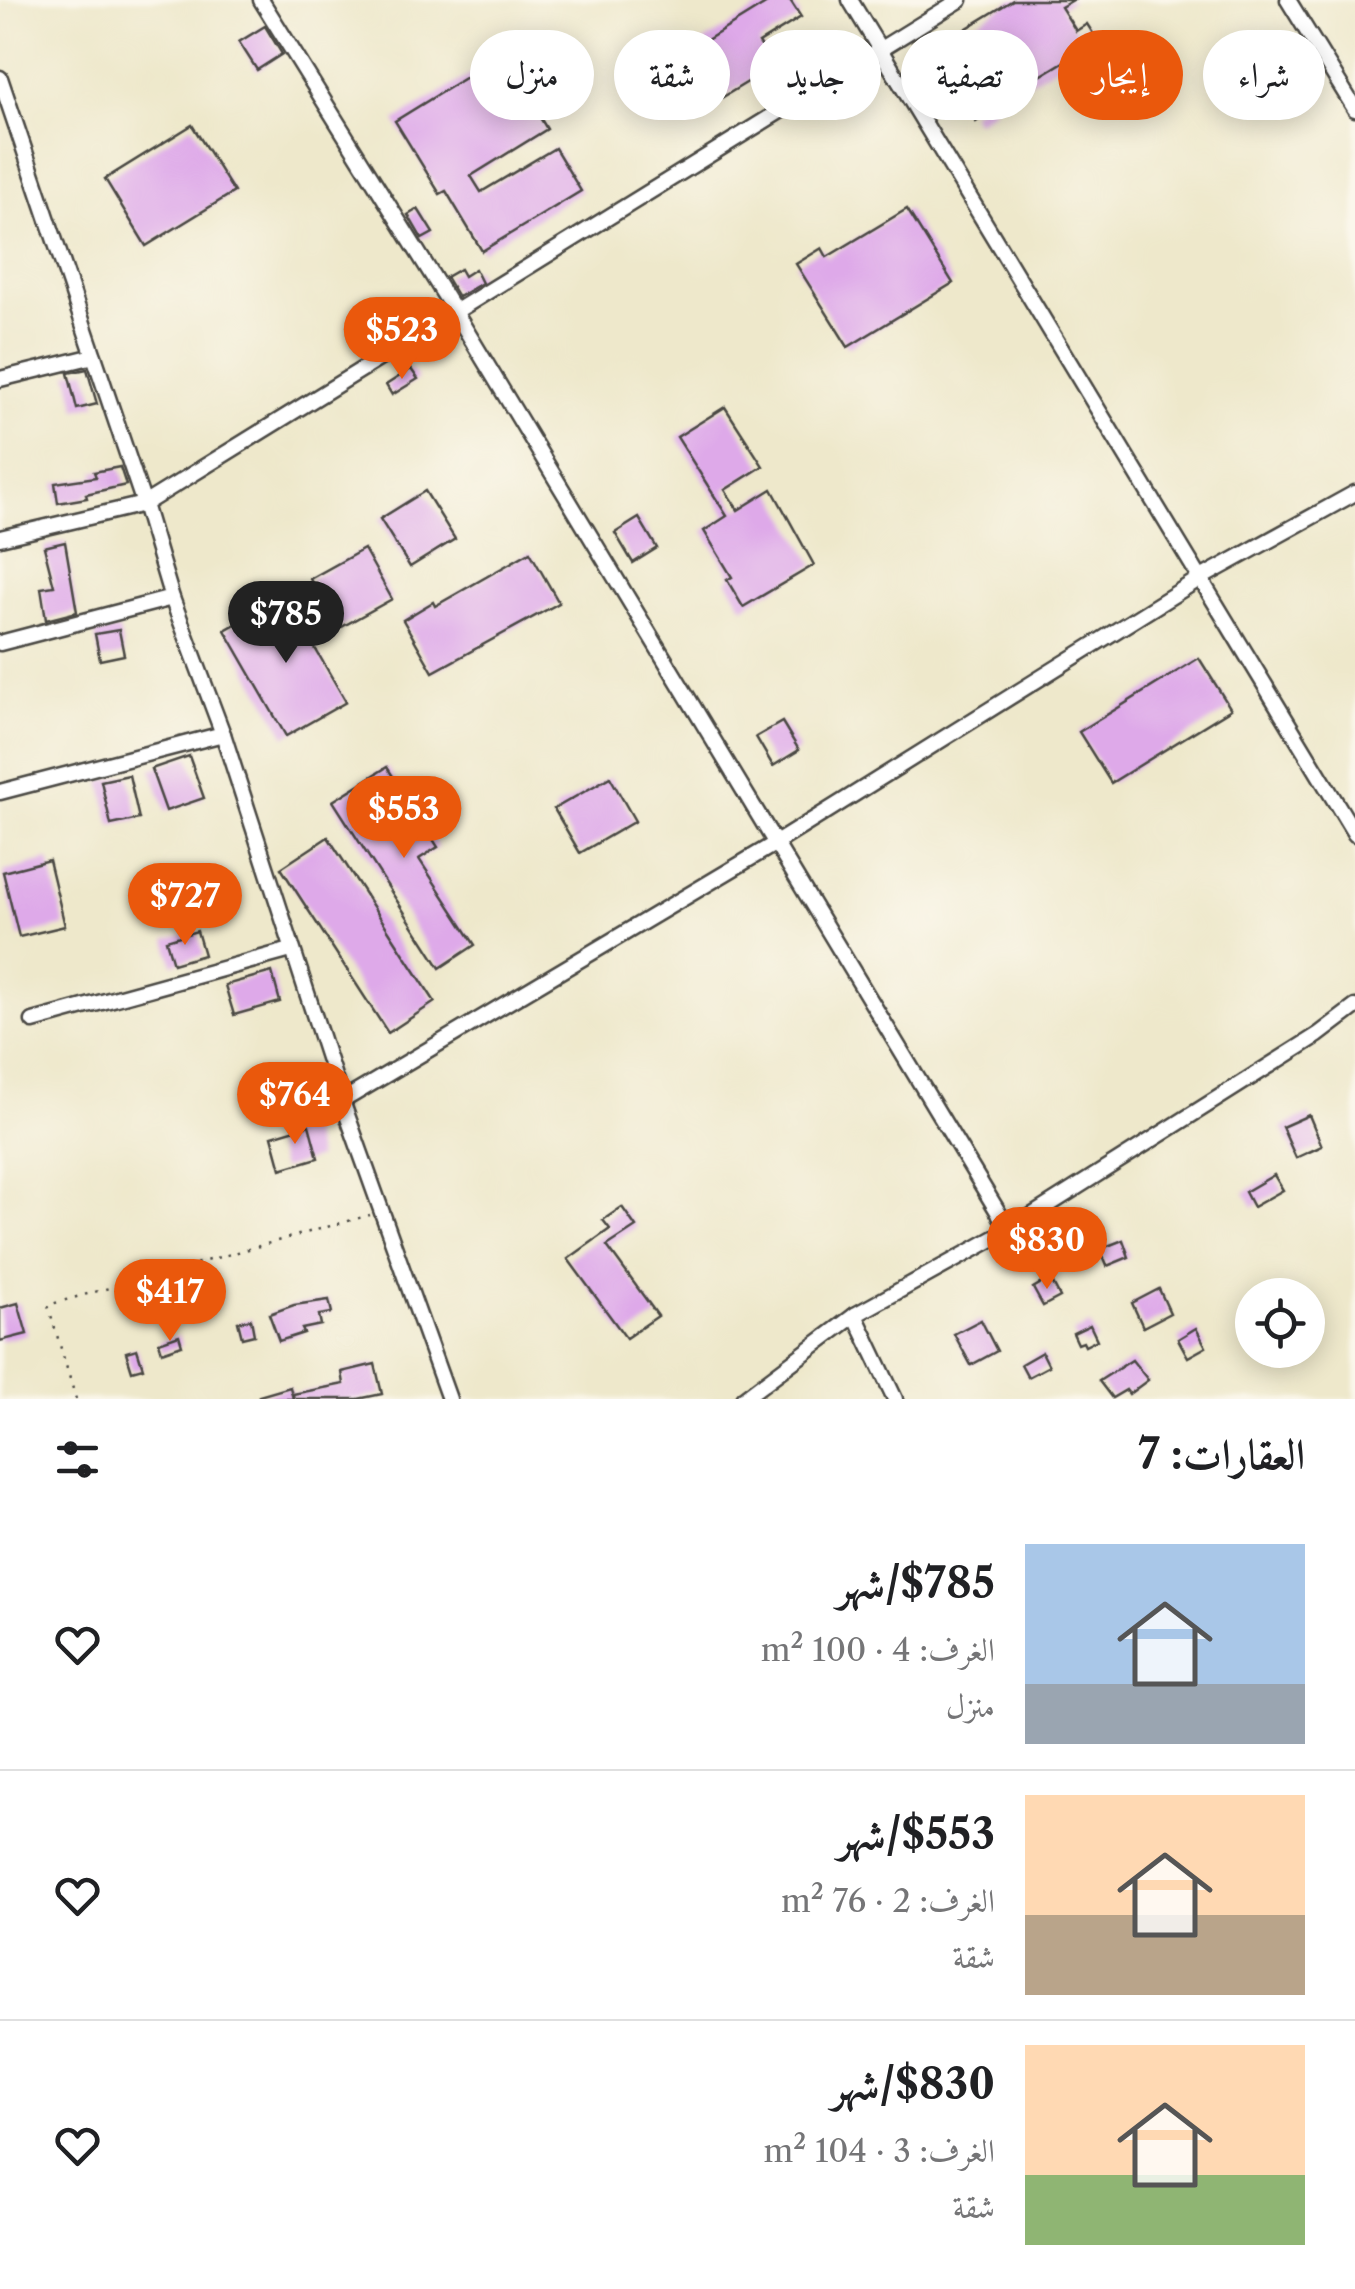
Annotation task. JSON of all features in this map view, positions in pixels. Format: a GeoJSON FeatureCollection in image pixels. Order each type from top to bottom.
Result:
{"type":"FeatureCollection","features":[{"type":"Feature","properties":{"kind":"street"},"geometry":{"type":"LineString","coordinates":[[261,0],[455,312],[1008,1230]]}},
{"type":"Feature","properties":{"kind":"street"},"geometry":{"type":"LineString","coordinates":[[850,0],[868,30]]}},
{"type":"Feature","properties":{"kind":"street"},"geometry":{"type":"LineString","coordinates":[[881,48],[960,0]]}},
{"type":"Feature","properties":{"kind":"street"},"geometry":{"type":"LineString","coordinates":[[1288,0],[1355,109]]}},
{"type":"Feature","properties":{"kind":"street"},"geometry":{"type":"LineString","coordinates":[[881,51],[1355,834]]}},
{"type":"Feature","properties":{"kind":"street"},"geometry":{"type":"LineString","coordinates":[[0,78],[172,598],[223,734],[342,1101],[448,1399]]}},
{"type":"Feature","properties":{"kind":"street"},"geometry":{"type":"LineString","coordinates":[[0,538],[144,504],[765,120]]}},
{"type":"Feature","properties":{"kind":"street"},"geometry":{"type":"LineString","coordinates":[[0,379],[94,356]]}},
{"type":"Feature","properties":{"kind":"street"},"geometry":{"type":"LineString","coordinates":[[342,1101],[776,843],[1199,580],[1355,492]]}},
{"type":"Feature","properties":{"kind":"street"},"geometry":{"type":"LineString","coordinates":[[0,643],[172,598]]}},
{"type":"Feature","properties":{"kind":"street"},"geometry":{"type":"LineString","coordinates":[[0,792],[223,734]]}},
{"type":"Feature","properties":{"kind":"street"},"geometry":{"type":"LineString","coordinates":[[32,1021],[292,950]]}},
{"type":"Feature","properties":{"kind":"street"},"geometry":{"type":"LineString","coordinates":[[743,1399],[855,1315],[1008,1230],[1355,1007]]}},
{"type":"Feature","properties":{"kind":"street"},"geometry":{"type":"LineString","coordinates":[[855,1315],[895,1399]]}},
{"type":"Feature","properties":{"kind":"path"},"geometry":{"type":"LineString","coordinates":[[76,1399],[48,1306],[382,1212]]}},
{"type":"Feature","properties":{"kind":"building"},"geometry":{"type":"Polygon","coordinates":[[[772,0],[790,0],[801,17],[780,30],[750,30],[750,81],[730,93],[730,30],[723,30],[772,0]]]}},
{"type":"Feature","properties":{"kind":"building"},"geometry":{"type":"Polygon","coordinates":[[[1013,0],[1073,0],[1061,7],[1075,30],[1058,30],[1058,65],[1038,77],[1038,30],[964,30],[1013,0]]]}},
{"type":"Feature","properties":{"kind":"building"},"geometry":{"type":"Polygon","coordinates":[[[265,26],[282,54],[257,70],[239,42],[265,26]]]}},
{"type":"Feature","properties":{"kind":"building"},"geometry":{"type":"Polygon","coordinates":[[[470,75],[470,120],[542,120],[547,129],[471,176],[481,192],[555,148],[581,191],[482,251],[446,191],[440,194],[395,121],[470,75]]]}},
{"type":"Feature","properties":{"kind":"building"},"geometry":{"type":"Polygon","coordinates":[[[192,125],[234,192],[146,246],[105,179],[192,125]]]}},
{"type":"Feature","properties":{"kind":"building"},"geometry":{"type":"Polygon","coordinates":[[[418,209],[433,233],[422,239],[408,215],[418,209]]]}},
{"type":"Feature","properties":{"kind":"building"},"geometry":{"type":"Polygon","coordinates":[[[907,209],[953,283],[848,347],[796,264],[822,248],[827,257],[907,209]]]}},
{"type":"Feature","properties":{"kind":"building"},"geometry":{"type":"Polygon","coordinates":[[[460,269],[464,276],[475,269],[482,283],[458,297],[446,277],[460,269]]]}},
{"type":"Feature","properties":{"kind":"building"},"geometry":{"type":"Polygon","coordinates":[[[87,369],[97,404],[77,409],[68,373],[87,369]]]}},
{"type":"Feature","properties":{"kind":"building"},"geometry":{"type":"Polygon","coordinates":[[[411,369],[418,379],[392,395],[386,385],[411,369]]]}},
{"type":"Feature","properties":{"kind":"building"},"geometry":{"type":"Polygon","coordinates":[[[725,407],[763,466],[725,490],[738,510],[772,489],[814,565],[743,607],[727,580],[732,577],[704,531],[727,516],[677,437],[725,407]]]}},
{"type":"Feature","properties":{"kind":"building"},"geometry":{"type":"Polygon","coordinates":[[[120,467],[126,485],[58,503],[55,483],[96,477],[94,472],[120,467]]]}},
{"type":"Feature","properties":{"kind":"building"},"geometry":{"type":"Polygon","coordinates":[[[425,491],[455,539],[410,567],[380,519],[425,491]]]}},
{"type":"Feature","properties":{"kind":"building"},"geometry":{"type":"Polygon","coordinates":[[[639,518],[657,548],[633,563],[615,533],[639,518]]]}},
{"type":"Feature","properties":{"kind":"building"},"geometry":{"type":"Polygon","coordinates":[[[65,542],[77,612],[46,620],[41,588],[54,586],[44,547],[65,542]]]}},
{"type":"Feature","properties":{"kind":"building"},"geometry":{"type":"Polygon","coordinates":[[[364,549],[392,599],[338,629],[310,579],[364,549]]]}},
{"type":"Feature","properties":{"kind":"building"},"geometry":{"type":"Polygon","coordinates":[[[530,552],[559,603],[433,672],[403,620],[530,552]]]}},
{"type":"Feature","properties":{"kind":"building"},"geometry":{"type":"Polygon","coordinates":[[[285,596],[346,702],[286,736],[225,630],[285,596]]]}},
{"type":"Feature","properties":{"kind":"building"},"geometry":{"type":"Polygon","coordinates":[[[119,630],[124,655],[100,660],[95,634],[119,630]]]}},
{"type":"Feature","properties":{"kind":"building"},"geometry":{"type":"Polygon","coordinates":[[[1199,658],[1231,709],[1111,783],[1079,732],[1199,658]]]}},
{"type":"Feature","properties":{"kind":"building"},"geometry":{"type":"Polygon","coordinates":[[[782,722],[799,750],[773,766],[756,737],[782,722]]]}},
{"type":"Feature","properties":{"kind":"building"},"geometry":{"type":"Polygon","coordinates":[[[189,756],[204,798],[166,811],[151,769],[189,756]]]}},
{"type":"Feature","properties":{"kind":"building"},"geometry":{"type":"Polygon","coordinates":[[[387,767],[438,847],[419,859],[475,945],[440,968],[333,801],[387,767]]]}},
{"type":"Feature","properties":{"kind":"building"},"geometry":{"type":"Polygon","coordinates":[[[129,775],[139,819],[111,825],[101,781],[129,775]]]}},
{"type":"Feature","properties":{"kind":"building"},"geometry":{"type":"Polygon","coordinates":[[[610,777],[635,821],[580,853],[554,809],[610,777]]]}},
{"type":"Feature","properties":{"kind":"building"},"geometry":{"type":"Polygon","coordinates":[[[328,837],[435,1002],[388,1033],[281,868],[328,837]]]}},
{"type":"Feature","properties":{"kind":"building"},"geometry":{"type":"Polygon","coordinates":[[[49,860],[65,926],[19,937],[3,872],[49,860]]]}},
{"type":"Feature","properties":{"kind":"building"},"geometry":{"type":"Polygon","coordinates":[[[197,931],[204,955],[173,964],[166,940],[197,931]]]}},
{"type":"Feature","properties":{"kind":"building"},"geometry":{"type":"Polygon","coordinates":[[[272,972],[280,1002],[234,1015],[225,985],[272,972]]]}},
{"type":"Feature","properties":{"kind":"building"},"geometry":{"type":"Polygon","coordinates":[[[1309,1115],[1322,1146],[1296,1158],[1282,1127],[1309,1115]]]}},
{"type":"Feature","properties":{"kind":"building"},"geometry":{"type":"Polygon","coordinates":[[[309,1125],[318,1158],[281,1169],[272,1136],[309,1125]]]}},
{"type":"Feature","properties":{"kind":"building"},"geometry":{"type":"Polygon","coordinates":[[[1274,1175],[1283,1190],[1253,1207],[1245,1192],[1274,1175]]]}},
{"type":"Feature","properties":{"kind":"building"},"geometry":{"type":"Polygon","coordinates":[[[622,1207],[636,1227],[607,1246],[658,1316],[626,1338],[568,1259],[610,1229],[603,1220],[622,1207]]]}},
{"type":"Feature","properties":{"kind":"building"},"geometry":{"type":"Polygon","coordinates":[[[1123,1240],[1129,1257],[1107,1266],[1100,1249],[1123,1240]]]}},
{"type":"Feature","properties":{"kind":"building"},"geometry":{"type":"Polygon","coordinates":[[[1050,1278],[1060,1297],[1043,1306],[1033,1288],[1050,1278]]]}},
{"type":"Feature","properties":{"kind":"building"},"geometry":{"type":"Polygon","coordinates":[[[1159,1289],[1170,1313],[1143,1327],[1132,1303],[1159,1289]]]}},
{"type":"Feature","properties":{"kind":"building"},"geometry":{"type":"Polygon","coordinates":[[[329,1300],[332,1313],[319,1315],[321,1325],[302,1329],[304,1333],[279,1341],[269,1314],[294,1305],[329,1300]]]}},
{"type":"Feature","properties":{"kind":"building"},"geometry":{"type":"Polygon","coordinates":[[[18,1303],[27,1334],[0,1341],[0,1308],[18,1303]]]}},
{"type":"Feature","properties":{"kind":"building"},"geometry":{"type":"Polygon","coordinates":[[[251,1319],[254,1335],[242,1338],[238,1322],[251,1319]]]}},
{"type":"Feature","properties":{"kind":"building"},"geometry":{"type":"Polygon","coordinates":[[[981,1320],[997,1351],[971,1365],[954,1334],[981,1320]]]}},
{"type":"Feature","properties":{"kind":"building"},"geometry":{"type":"Polygon","coordinates":[[[1090,1325],[1097,1340],[1085,1346],[1083,1342],[1078,1344],[1073,1333],[1090,1325]]]}},
{"type":"Feature","properties":{"kind":"building"},"geometry":{"type":"Polygon","coordinates":[[[1196,1328],[1206,1347],[1188,1357],[1178,1339],[1196,1328]]]}},
{"type":"Feature","properties":{"kind":"building"},"geometry":{"type":"Polygon","coordinates":[[[179,1335],[182,1345],[162,1352],[159,1342],[179,1335]]]}},
{"type":"Feature","properties":{"kind":"building"},"geometry":{"type":"Polygon","coordinates":[[[137,1349],[143,1368],[132,1371],[126,1352],[137,1349]]]}},
{"type":"Feature","properties":{"kind":"building"},"geometry":{"type":"Polygon","coordinates":[[[1042,1352],[1049,1366],[1028,1377],[1021,1364],[1042,1352]]]}},
{"type":"Feature","properties":{"kind":"building"},"geometry":{"type":"Polygon","coordinates":[[[1132,1360],[1148,1380],[1129,1394],[1126,1390],[1112,1398],[1099,1381],[1132,1360]]]}},
{"type":"Feature","properties":{"kind":"building"},"geometry":{"type":"Polygon","coordinates":[[[375,1364],[382,1394],[358,1399],[294,1399],[293,1394],[344,1384],[342,1372],[375,1364]]]}},
{"type":"Feature","properties":{"kind":"building"},"geometry":{"type":"Polygon","coordinates":[[[290,1387],[293,1399],[260,1399],[259,1396],[290,1387]]]}}]}
